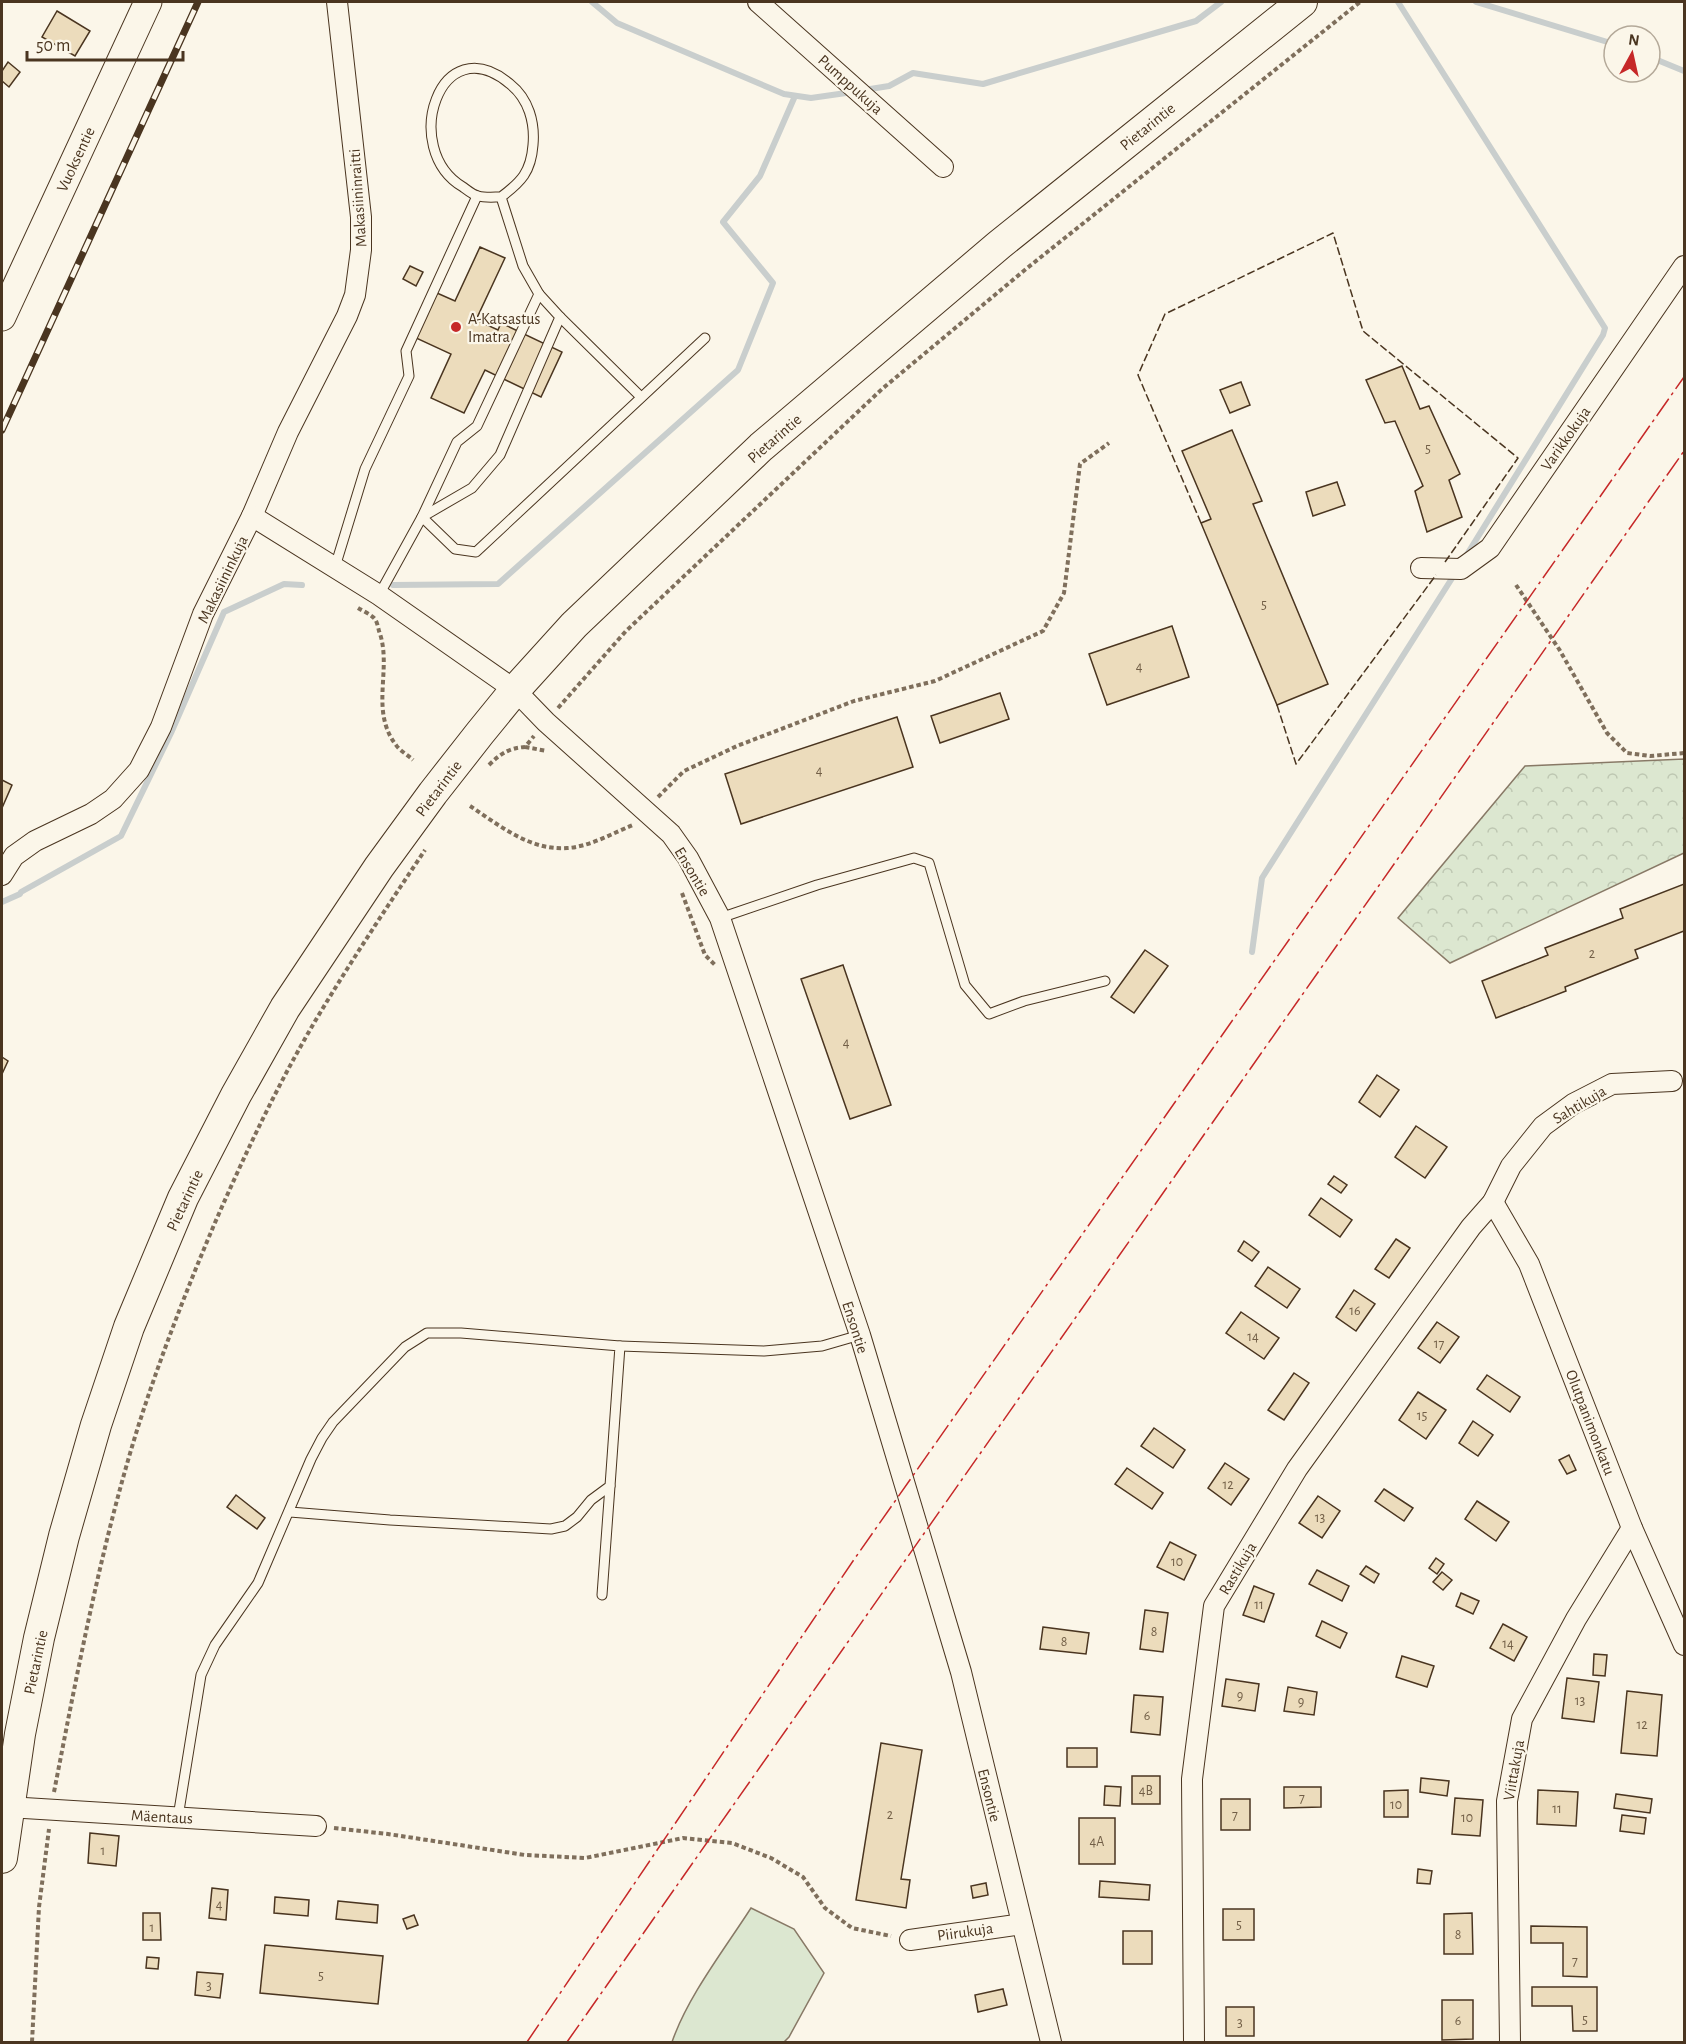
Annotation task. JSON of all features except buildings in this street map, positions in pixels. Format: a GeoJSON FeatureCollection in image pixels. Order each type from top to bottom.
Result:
{"type":"FeatureCollection","features":[{"type":"Feature","properties":{"kind":"main road","name":"Pietarintie"},"geometry":{"type":"LineString","coordinates":[[2,1858],[20,1734],[39,1638],[89,1447],[129,1327],[183,1198],[236,1095],[285,1008],[334,932],[432,793],[515,690],[574,625],[761,447],[999,245],[1302,2]]}},
{"type":"Feature","properties":{"kind":"street","name":"Vuoksentie"},"geometry":{"type":"LineString","coordinates":[[2,316],[7,289],[148,2]]}},
{"type":"Feature","properties":{"kind":"street","name":"Makasiininraitti"},"geometry":{"type":"LineString","coordinates":[[252,516],[288,432],[347,316],[355,295],[361,249],[362,217],[337,2]]}},
{"type":"Feature","properties":{"kind":"street","name":"Pumppukuja"},"geometry":{"type":"LineString","coordinates":[[758,2],[943,167]]}},
{"type":"Feature","properties":{"kind":"street","name":"Varikkokuja"},"geometry":{"type":"LineString","coordinates":[[1421,568],[1461,570],[1490,548],[1684,266]]}},
{"type":"Feature","properties":{"kind":"street","name":"Makasiininkuja"},"geometry":{"type":"LineString","coordinates":[[2,875],[14,856],[35,841],[91,814],[113,799],[139,770],[161,726],[203,614],[252,516],[379,595],[515,690]]}},
{"type":"Feature","properties":{"kind":"street","name":"Ensontie"},"geometry":{"type":"LineString","coordinates":[[515,690],[639,818],[671,834],[688,858],[720,918],[860,1335],[961,1672],[1051,2043]]}},
{"type":"Feature","properties":{"kind":"street","name":"Sahtikuja"},"geometry":{"type":"LineString","coordinates":[[1493,1202],[1511,1166],[1543,1126],[1573,1104],[1612,1084],[1672,1081]]}},
{"type":"Feature","properties":{"kind":"street","name":"Olutpanimonkatu"},"geometry":{"type":"LineString","coordinates":[[1493,1202],[1529,1264],[1632,1528],[1684,1645]]}},
{"type":"Feature","properties":{"kind":"street","name":"Rastikuja"},"geometry":{"type":"LineString","coordinates":[[1194,2043],[1192,1779],[1214,1606],[1297,1469],[1471,1227],[1493,1202]]}},
{"type":"Feature","properties":{"kind":"street","name":"Viittakuja"},"geometry":{"type":"LineString","coordinates":[[1510,2043],[1507,1801],[1522,1719],[1576,1619],[1632,1528]]}},
{"type":"Feature","properties":{"kind":"street","name":"Mäentaus"},"geometry":{"type":"LineString","coordinates":[[8,1807],[316,1826]]}},
{"type":"Feature","properties":{"kind":"street","name":"Piirukuja"},"geometry":{"type":"LineString","coordinates":[[910,1940],[1022,1924]]}},
{"type":"Feature","properties":{"kind":"lane"},"geometry":{"type":"LineString","coordinates":[[479,69],[497,74],[513,86],[527,105],[534,130],[532,158],[520,183],[501,197],[477,196],[454,182],[440,163],[432,141],[430,119],[436,98],[447,81],[462,70],[479,69]]}},
{"type":"Feature","properties":{"kind":"lane"},"geometry":{"type":"LineString","coordinates":[[336,567],[365,469],[409,376],[406,351],[477,196]]}},
{"type":"Feature","properties":{"kind":"lane"},"geometry":{"type":"LineString","coordinates":[[501,197],[523,266],[538,294],[641,398]]}},
{"type":"Feature","properties":{"kind":"lane"},"geometry":{"type":"LineString","coordinates":[[379,595],[422,517],[457,442],[477,426],[538,294]]}},
{"type":"Feature","properties":{"kind":"lane"},"geometry":{"type":"LineString","coordinates":[[422,517],[472,488],[500,455],[560,317]]}},
{"type":"Feature","properties":{"kind":"lane"},"geometry":{"type":"LineString","coordinates":[[422,517],[455,549],[476,552],[705,338]]}},
{"type":"Feature","properties":{"kind":"lane"},"geometry":{"type":"LineString","coordinates":[[720,918],[817,885],[914,858],[929,863],[965,985],[989,1014],[1024,1001],[1105,981]]}},
{"type":"Feature","properties":{"kind":"lane"},"geometry":{"type":"LineString","coordinates":[[178,1817],[201,1675],[215,1645],[258,1582],[322,1438],[333,1422],[405,1347],[428,1333],[473,1334],[620,1346],[764,1351],[822,1347],[860,1335]]}},
{"type":"Feature","properties":{"kind":"lane"},"geometry":{"type":"LineString","coordinates":[[602,1595],[620,1346]]}},
{"type":"Feature","properties":{"kind":"lane"},"geometry":{"type":"LineString","coordinates":[[290,1512],[414,1522],[551,1529],[571,1522],[591,1500],[610,1486]]}},
{"type":"Feature","properties":{"kind":"path"},"geometry":{"type":"LineString","coordinates":[[525,747],[626,631],[882,389],[1026,269],[1360,2]]}},
{"type":"Feature","properties":{"kind":"path"},"geometry":{"type":"LineString","coordinates":[[470,806],[513,835],[540,845],[567,849],[591,842],[639,818],[684,771],[737,746],[854,701],[935,681],[1043,631],[1064,593],[1080,464],[1109,443]]}},
{"type":"Feature","properties":{"kind":"path"},"geometry":{"type":"LineString","coordinates":[[1516,585],[1559,649],[1607,733],[1627,753],[1650,756],[1684,753]]}},
{"type":"Feature","properties":{"kind":"path"},"geometry":{"type":"LineString","coordinates":[[356,607],[375,619],[385,655],[382,715],[397,746],[413,760]]}},
{"type":"Feature","properties":{"kind":"path"},"geometry":{"type":"LineString","coordinates":[[482,772],[501,754],[513,747],[525,747],[553,754]]}},
{"type":"Feature","properties":{"kind":"path"},"geometry":{"type":"LineString","coordinates":[[625,817],[639,818]]}},
{"type":"Feature","properties":{"kind":"path"},"geometry":{"type":"LineString","coordinates":[[639,818],[640,832]]}},
{"type":"Feature","properties":{"kind":"path"},"geometry":{"type":"LineString","coordinates":[[32,2043],[39,1907],[51,1810],[86,1629],[111,1524],[138,1427],[182,1301],[231,1185],[272,1100],[356,954],[426,849]]}},
{"type":"Feature","properties":{"kind":"path"},"geometry":{"type":"LineString","coordinates":[[679,885],[705,955],[714,966],[738,969]]}},
{"type":"Feature","properties":{"kind":"path"},"geometry":{"type":"LineString","coordinates":[[316,1826],[388,1834],[525,1855],[585,1858],[683,1838],[732,1843],[771,1858],[803,1878],[825,1908],[852,1928],[910,1940]]}},
{"type":"Feature","properties":{"kind":"green space"},"geometry":{"type":"Polygon","coordinates":[[[1684,759],[1684,853],[1450,963],[1398,918],[1525,766],[1684,759]]]}},
{"type":"Feature","properties":{"kind":"green space"},"geometry":{"type":"Polygon","coordinates":[[[751,1908],[794,1929],[824,1973],[789,2037],[784,2042],[672,2042],[697,1990],[751,1908]]]}},
{"type":"Feature","properties":{"kind":"waterway"},"geometry":{"type":"LineString","coordinates":[[592,2],[617,23],[784,94],[811,98],[853,92]]}},
{"type":"Feature","properties":{"kind":"waterway"},"geometry":{"type":"LineString","coordinates":[[864,90],[889,86],[913,73],[983,84],[1196,21],[1221,2]]}},
{"type":"Feature","properties":{"kind":"waterway"},"geometry":{"type":"LineString","coordinates":[[1398,2],[1605,328],[1603,335],[1466,556]]}},
{"type":"Feature","properties":{"kind":"waterway"},"geometry":{"type":"LineString","coordinates":[[1476,2],[1602,40]]}},
{"type":"Feature","properties":{"kind":"waterway"},"geometry":{"type":"LineString","coordinates":[[1662,62],[1684,71]]}},
{"type":"Feature","properties":{"kind":"waterway"},"geometry":{"type":"LineString","coordinates":[[393,585],[498,584],[738,370],[773,283],[723,222],[760,176],[795,96]]}},
{"type":"Feature","properties":{"kind":"waterway"},"geometry":{"type":"LineString","coordinates":[[1252,952],[1262,878],[1456,572]]}},
{"type":"Feature","properties":{"kind":"waterway"},"geometry":{"type":"LineString","coordinates":[[2,902],[121,836],[171,733],[224,612],[284,584],[302,585]]}},
{"type":"Feature","properties":{"kind":"railway"},"geometry":{"type":"LineString","coordinates":[[2,430],[198,2]]}},
{"type":"Feature","properties":{"kind":"fence"},"geometry":{"type":"LineString","coordinates":[[1201,523],[1138,375],[1165,314],[1333,233],[1363,331],[1518,458],[1445,562]]}},
{"type":"Feature","properties":{"kind":"fence"},"geometry":{"type":"LineString","coordinates":[[1277,705],[1296,764],[1436,575]]}},
{"type":"Feature","properties":{"kind":"power"},"geometry":{"type":"LineString","coordinates":[[527,2042],[853,1561],[1684,377]]}},
{"type":"Feature","properties":{"kind":"power"},"geometry":{"type":"LineString","coordinates":[[567,2042],[1684,451]]}},
{"type":"Feature","properties":{"kind":"place","name":"A-Katsastus Imatra"},"geometry":{"type":"Point","coordinates":[456,327]}}]}
